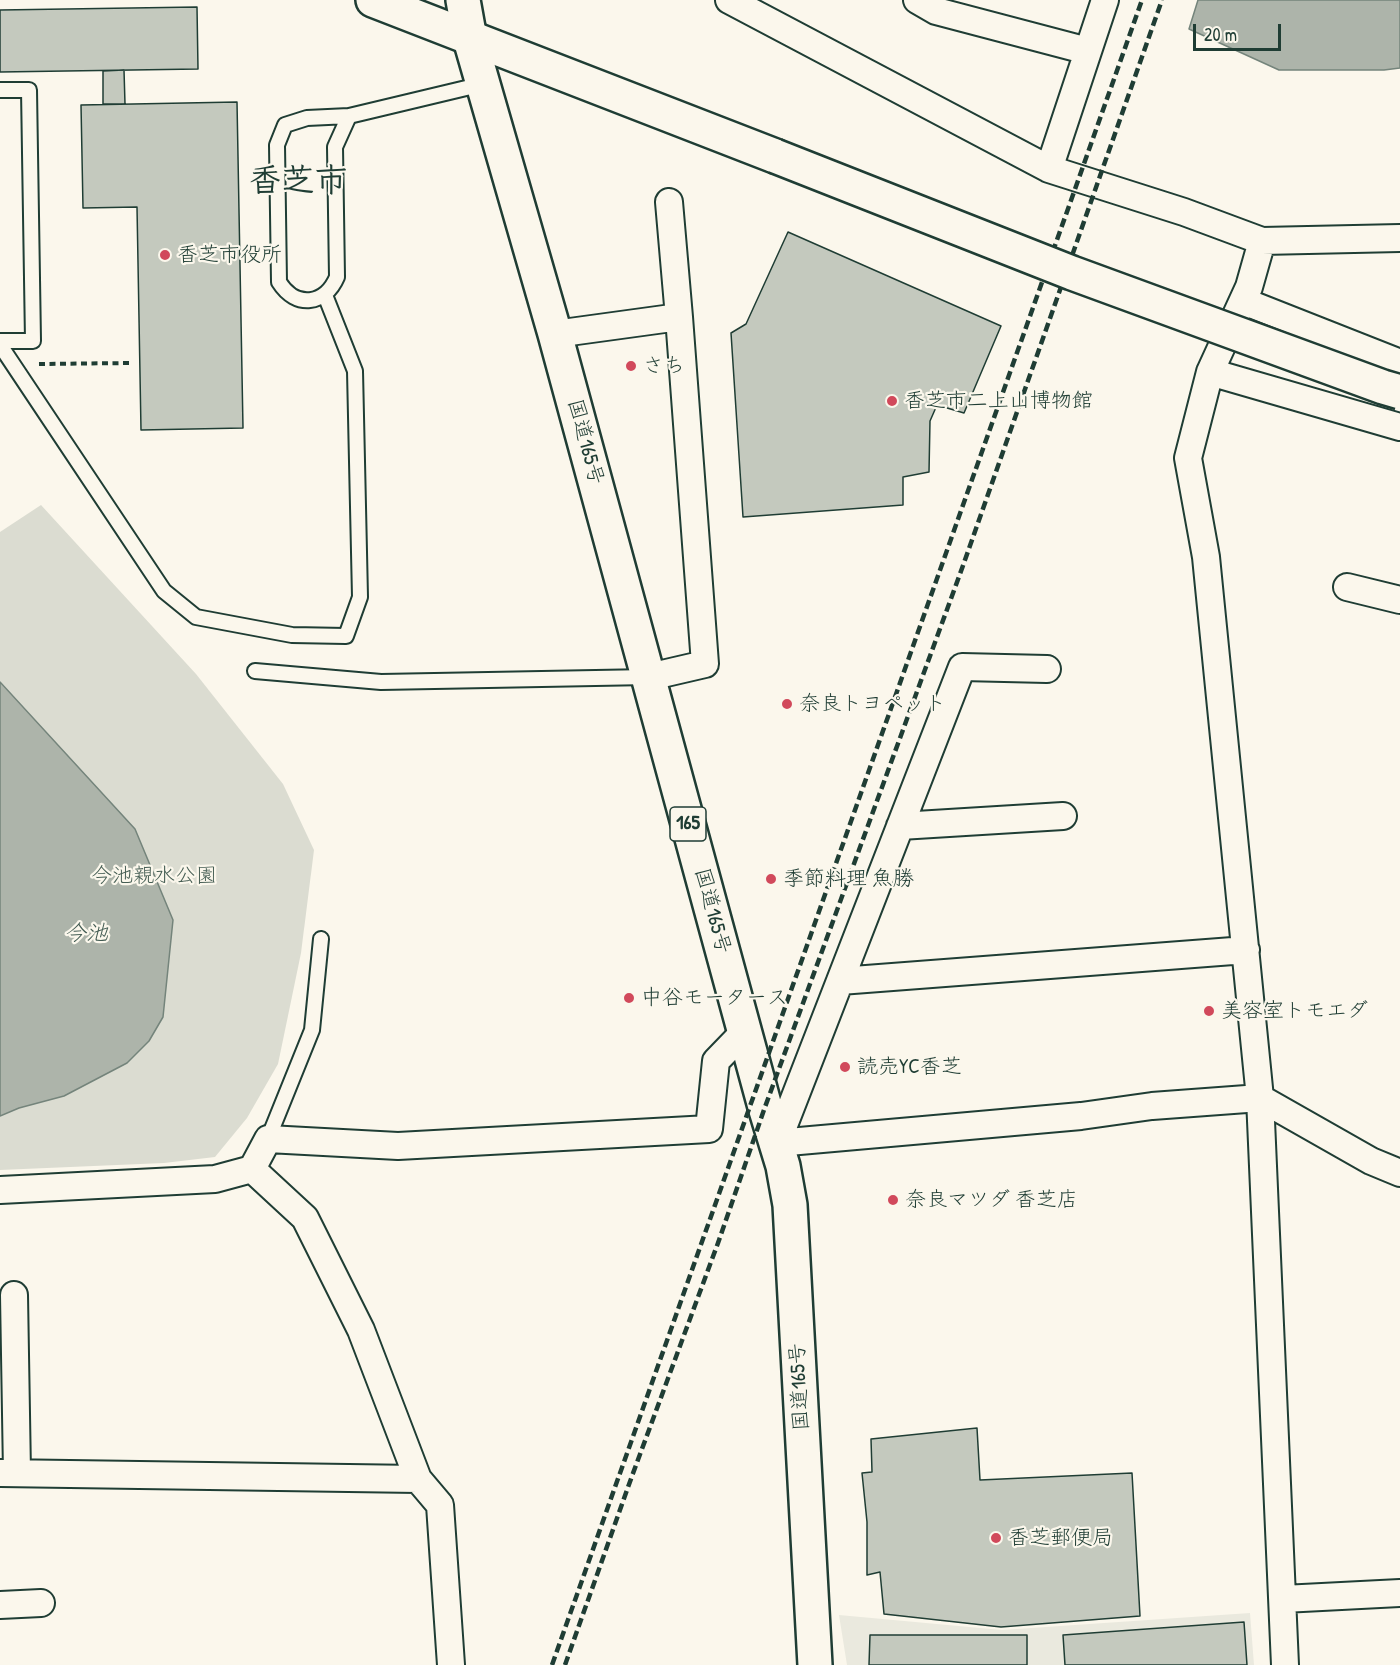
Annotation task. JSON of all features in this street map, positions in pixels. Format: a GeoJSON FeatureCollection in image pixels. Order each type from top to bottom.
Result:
{"type":"FeatureCollection","features":[{"type":"Feature","properties":{"kind":"main road"},"geometry":{"type":"LineString","coordinates":[[373,0],[1072,273],[1400,392]]}},
{"type":"Feature","properties":{"kind":"main road","name":"国道165号"},"geometry":{"type":"LineString","coordinates":[[463,0],[470,39],[555,334],[783,1166],[789,1205],[815,1665]]}},
{"type":"Feature","properties":{"kind":"street"},"geometry":{"type":"LineString","coordinates":[[729,0],[1049,169],[1184,212],[1262,241],[1400,238]]}},
{"type":"Feature","properties":{"kind":"street"},"geometry":{"type":"LineString","coordinates":[[917,0],[936,11],[1088,51]]}},
{"type":"Feature","properties":{"kind":"street"},"geometry":{"type":"LineString","coordinates":[[1049,169],[1105,0]]}},
{"type":"Feature","properties":{"kind":"street"},"geometry":{"type":"LineString","coordinates":[[649,677],[705,664],[680,316],[669,202]]}},
{"type":"Feature","properties":{"kind":"street"},"geometry":{"type":"LineString","coordinates":[[1262,241],[1249,288],[1210,372],[1188,458],[1206,557],[1260,1098],[1285,1665]]}},
{"type":"Feature","properties":{"kind":"street"},"geometry":{"type":"LineString","coordinates":[[1243,301],[1400,363]]}},
{"type":"Feature","properties":{"kind":"street"},"geometry":{"type":"LineString","coordinates":[[555,334],[680,316]]}},
{"type":"Feature","properties":{"kind":"street"},"geometry":{"type":"LineString","coordinates":[[1210,372],[1400,428]]}},
{"type":"Feature","properties":{"kind":"street"},"geometry":{"type":"LineString","coordinates":[[1347,587],[1400,600]]}},
{"type":"Feature","properties":{"kind":"street"},"geometry":{"type":"LineString","coordinates":[[1047,669],[962,667],[777,1143],[1081,1116],[1152,1106],[1260,1098],[1371,1161],[1400,1173]]}},
{"type":"Feature","properties":{"kind":"street"},"geometry":{"type":"LineString","coordinates":[[900,826],[1064,816]]}},
{"type":"Feature","properties":{"kind":"street"},"geometry":{"type":"LineString","coordinates":[[840,981],[1246,950]]}},
{"type":"Feature","properties":{"kind":"street"},"geometry":{"type":"LineString","coordinates":[[0,1190],[215,1179],[252,1169],[268,1139],[398,1146],[709,1129],[716,1061],[745,1031]]}},
{"type":"Feature","properties":{"kind":"street"},"geometry":{"type":"LineString","coordinates":[[252,1169],[305,1218],[361,1330],[418,1479],[440,1505],[451,1665]]}},
{"type":"Feature","properties":{"kind":"street"},"geometry":{"type":"LineString","coordinates":[[14,1295],[8,1473],[418,1479]]}},
{"type":"Feature","properties":{"kind":"street"},"geometry":{"type":"LineString","coordinates":[[1283,1599],[1400,1593]]}},
{"type":"Feature","properties":{"kind":"street"},"geometry":{"type":"LineString","coordinates":[[0,1605],[41,1604]]}},
{"type":"Feature","properties":{"kind":"lane"},"geometry":{"type":"LineString","coordinates":[[349,116],[335,147],[337,277],[333,287],[325,295],[305,300],[294,298],[279,282],[277,146],[285,125],[307,118],[349,116],[483,84]]}},
{"type":"Feature","properties":{"kind":"lane"},"geometry":{"type":"LineString","coordinates":[[0,90],[29,90],[33,341],[0,343],[164,591],[196,617],[292,635],[346,636],[360,597],[355,371],[325,295]]}},
{"type":"Feature","properties":{"kind":"lane"},"geometry":{"type":"LineString","coordinates":[[255,671],[381,682],[649,677]]}},
{"type":"Feature","properties":{"kind":"lane"},"geometry":{"type":"LineString","coordinates":[[268,1139],[312,1030],[321,939]]}},
{"type":"Feature","properties":{"kind":"path"},"geometry":{"type":"LineString","coordinates":[[13,365],[132,363]]}},
{"type":"Feature","properties":{"kind":"shaded area"},"geometry":{"type":"Polygon","coordinates":[[[1250,1613],[1254,1665],[847,1665],[839,1615],[1002,1630],[1250,1613]]]}},
{"type":"Feature","properties":{"kind":"green space","name":"今池親水公園"},"geometry":{"type":"Polygon","coordinates":[[[41,505],[196,674],[283,784],[314,850],[301,953],[278,1064],[247,1118],[215,1157],[164,1163],[0,1170],[0,532],[41,505]]]}},
{"type":"Feature","properties":{"kind":"water"},"geometry":{"type":"Polygon","coordinates":[[[1198,0],[1400,0],[1400,68],[1279,70],[1189,29],[1198,0]]]}},
{"type":"Feature","properties":{"kind":"water","name":"今池"},"geometry":{"type":"Polygon","coordinates":[[[0,682],[135,829],[173,920],[163,1017],[149,1041],[127,1063],[64,1096],[19,1108],[0,1116],[0,682]]]}},
{"type":"Feature","properties":{"kind":"building"},"geometry":{"type":"Polygon","coordinates":[[[197,7],[198,69],[0,72],[0,10],[197,7]]]}},
{"type":"Feature","properties":{"kind":"building"},"geometry":{"type":"Polygon","coordinates":[[[124,70],[125,104],[103,104],[103,71],[124,70]]]}},
{"type":"Feature","properties":{"kind":"building"},"geometry":{"type":"Polygon","coordinates":[[[237,102],[243,428],[141,430],[137,207],[83,208],[81,105],[237,102]]]}},
{"type":"Feature","properties":{"kind":"building"},"geometry":{"type":"Polygon","coordinates":[[[788,232],[1001,326],[964,413],[937,405],[930,421],[929,472],[903,477],[903,505],[743,517],[731,333],[746,324],[788,232]]]}},
{"type":"Feature","properties":{"kind":"building"},"geometry":{"type":"Polygon","coordinates":[[[977,1428],[980,1480],[1132,1473],[1140,1616],[1001,1627],[884,1614],[880,1572],[867,1575],[867,1522],[862,1473],[872,1472],[871,1439],[977,1428]]]}},
{"type":"Feature","properties":{"kind":"building"},"geometry":{"type":"Polygon","coordinates":[[[1244,1622],[1247,1665],[1065,1665],[1063,1635],[1244,1622]]]}},
{"type":"Feature","properties":{"kind":"building"},"geometry":{"type":"Polygon","coordinates":[[[870,1635],[1027,1635],[1027,1665],[869,1665],[870,1635]]]}},
{"type":"Feature","properties":{"kind":"railway"},"geometry":{"type":"LineString","coordinates":[[552,1665],[1142,0]]}},
{"type":"Feature","properties":{"kind":"railway"},"geometry":{"type":"LineString","coordinates":[[565,1665],[765,1107],[960,574],[1162,0]]}},
{"type":"Feature","properties":{"kind":"place","name":"香芝市役所"},"geometry":{"type":"Point","coordinates":[165,255]}},
{"type":"Feature","properties":{"kind":"place","name":"さち"},"geometry":{"type":"Point","coordinates":[631,366]}},
{"type":"Feature","properties":{"kind":"place","name":"香芝市二上山博物館"},"geometry":{"type":"Point","coordinates":[892,401]}},
{"type":"Feature","properties":{"kind":"place","name":"奈良トヨペット"},"geometry":{"type":"Point","coordinates":[787,704]}},
{"type":"Feature","properties":{"kind":"place","name":"季節料理 魚勝"},"geometry":{"type":"Point","coordinates":[771,879]}},
{"type":"Feature","properties":{"kind":"place","name":"中谷モータース"},"geometry":{"type":"Point","coordinates":[629,998]}},
{"type":"Feature","properties":{"kind":"place","name":"美容室トモエダ"},"geometry":{"type":"Point","coordinates":[1209,1011]}},
{"type":"Feature","properties":{"kind":"place","name":"読売YC香芝"},"geometry":{"type":"Point","coordinates":[845,1067]}},
{"type":"Feature","properties":{"kind":"place","name":"奈良マツダ 香芝店"},"geometry":{"type":"Point","coordinates":[893,1200]}},
{"type":"Feature","properties":{"kind":"place","name":"香芝郵便局"},"geometry":{"type":"Point","coordinates":[996,1538]}},
{"type":"Feature","properties":{"kind":"district","name":"香芝市"},"geometry":{"type":"Point","coordinates":[298,182]}}]}
